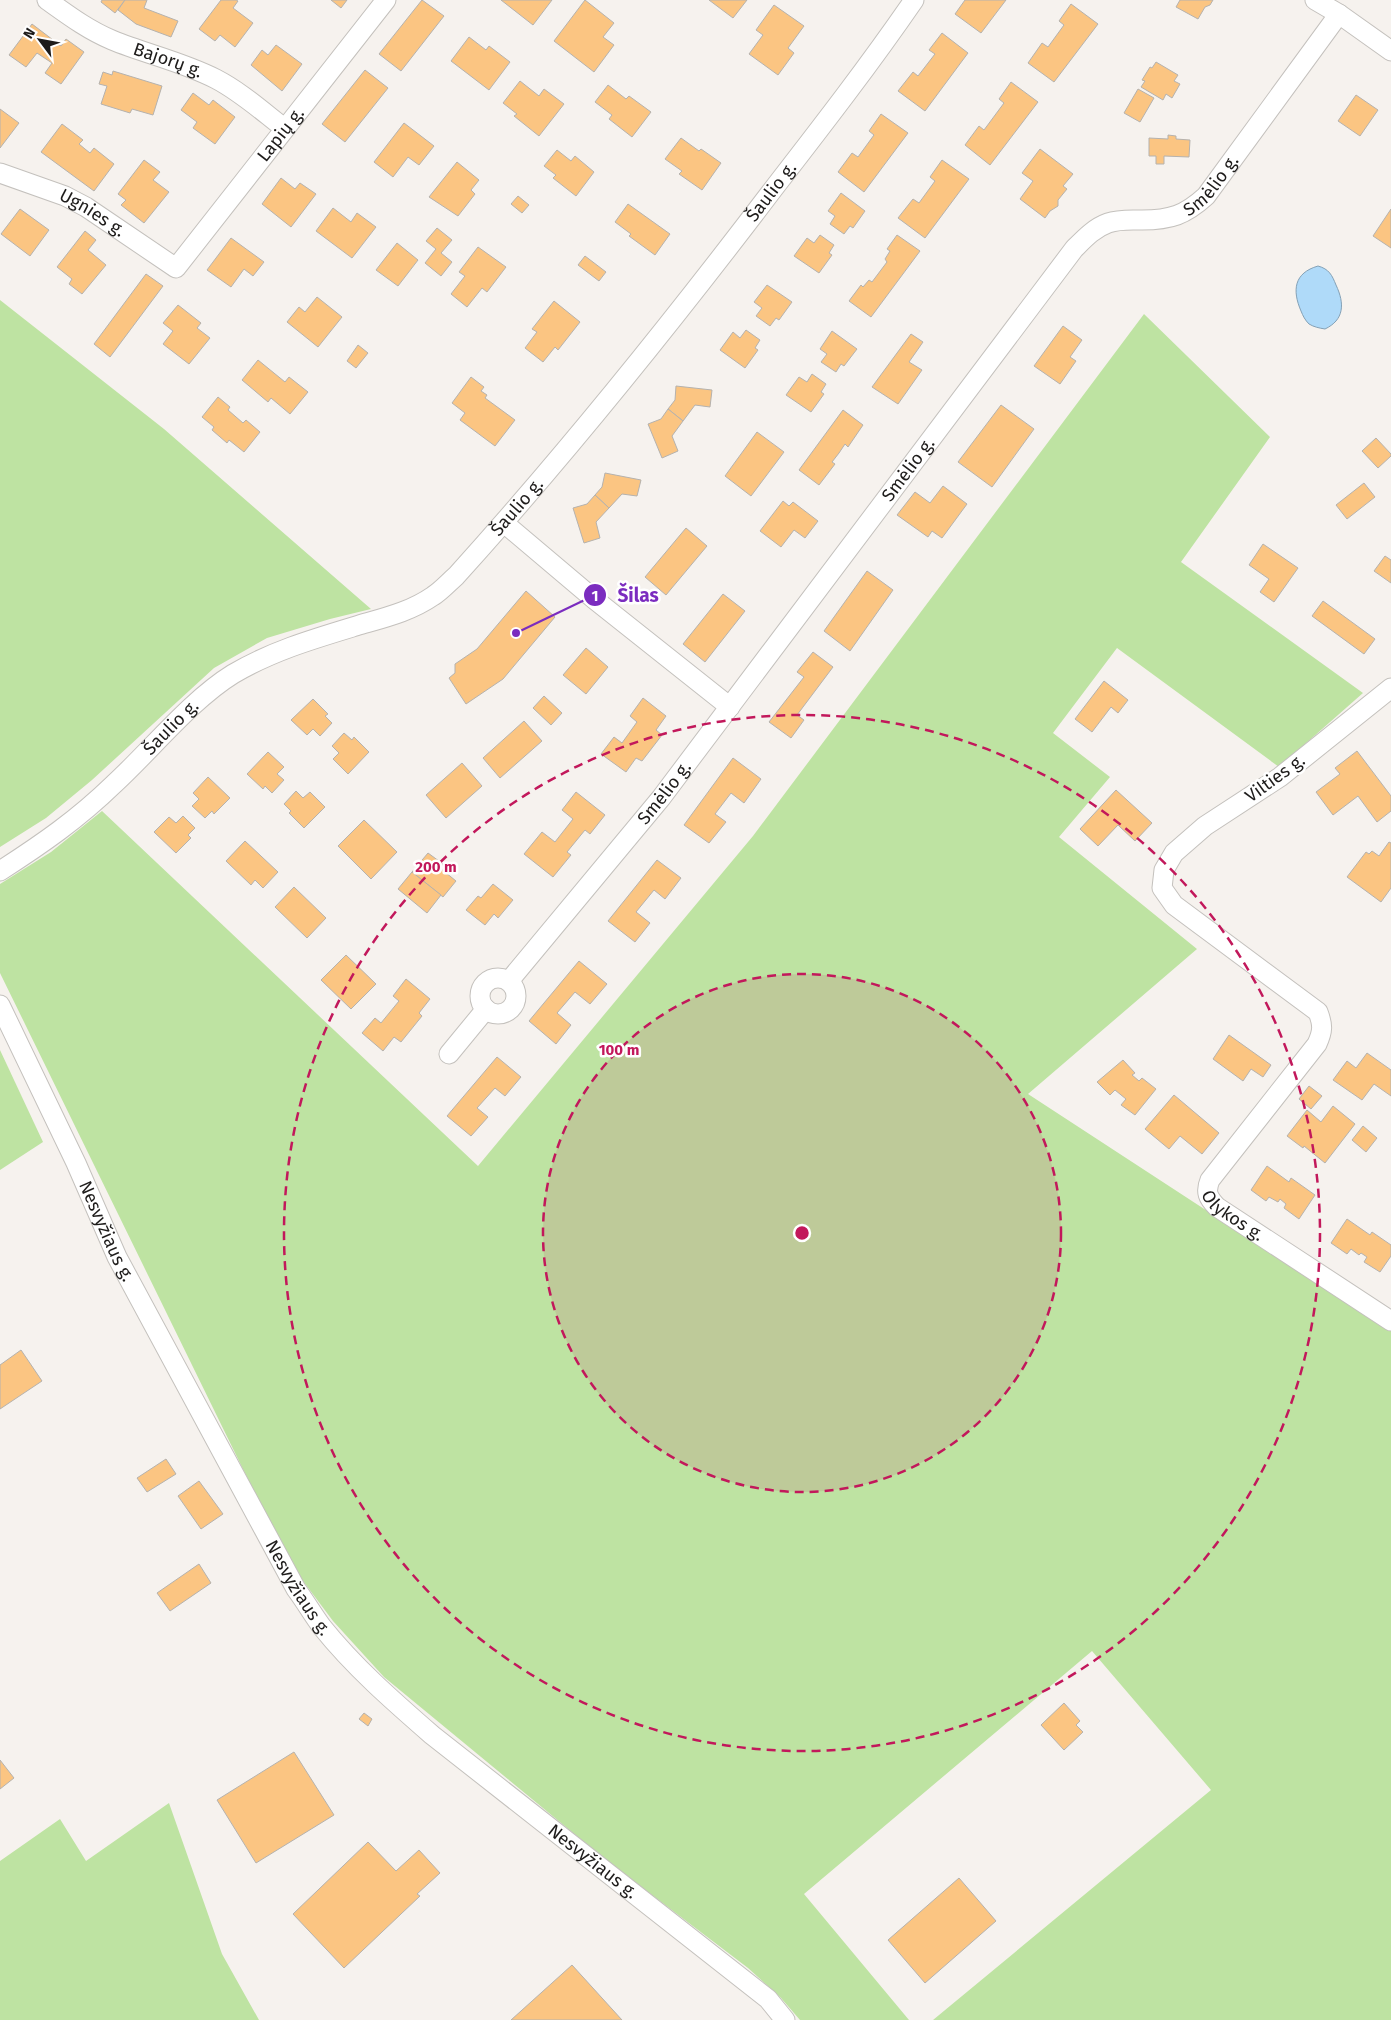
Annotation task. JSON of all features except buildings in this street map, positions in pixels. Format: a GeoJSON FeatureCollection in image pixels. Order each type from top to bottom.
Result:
{"type":"FeatureCollection","features":[{"type":"Feature","properties":{"kind":"street","name":"Bajorų g."},"geometry":{"type":"LineString","coordinates":[[47,0],[70,17],[112,40],[216,79],[237,92],[284,128]]}},
{"type":"Feature","properties":{"kind":"street","name":"Lapių g."},"geometry":{"type":"LineString","coordinates":[[176,268],[386,0]]}},
{"type":"Feature","properties":{"kind":"street","name":"Šaulio g."},"geometry":{"type":"LineString","coordinates":[[0,871],[51,838],[79,816],[114,785],[204,695],[232,675],[260,659],[291,646],[403,612],[434,596],[456,576],[583,430],[731,244],[879,50],[914,0]]}},
{"type":"Feature","properties":{"kind":"street"},"geometry":{"type":"LineString","coordinates":[[1315,0],[1339,14],[1391,51]]}},
{"type":"Feature","properties":{"kind":"street","name":"Smėlio g."},"geometry":{"type":"LineString","coordinates":[[509,981],[661,798],[1074,249],[1091,232],[1107,224],[1122,220],[1158,220],[1178,216],[1193,208],[1206,196],[1339,14]]}},
{"type":"Feature","properties":{"kind":"street","name":"Ugnies g."},"geometry":{"type":"LineString","coordinates":[[0,173],[65,196],[86,207],[176,268]]}},
{"type":"Feature","properties":{"kind":"street"},"geometry":{"type":"LineString","coordinates":[[504,523],[594,600],[730,706]]}},
{"type":"Feature","properties":{"kind":"street","name":"Vilties g."},"geometry":{"type":"LineString","coordinates":[[1317,1044],[1322,1035],[1323,1026],[1318,1012],[1174,905],[1162,888],[1164,870],[1174,854],[1205,826],[1280,777],[1391,688]]}},
{"type":"Feature","properties":{"kind":"street"},"geometry":{"type":"LineString","coordinates":[[500,978],[509,981],[514,986],[515,1000],[512,1007],[506,1012],[492,1012],[486,1009],[481,1001],[480,992],[484,984],[492,979],[500,978]]}},
{"type":"Feature","properties":{"kind":"street","name":"Nesvyžiaus g."},"geometry":{"type":"LineString","coordinates":[[0,1005],[76,1163],[117,1257],[296,1589],[322,1627],[352,1662],[432,1735],[768,1999],[784,2020]]}},
{"type":"Feature","properties":{"kind":"street"},"geometry":{"type":"LineString","coordinates":[[449,1054],[486,1009]]}},
{"type":"Feature","properties":{"kind":"street","name":"Olykos g."},"geometry":{"type":"LineString","coordinates":[[1317,1044],[1210,1180],[1206,1190],[1209,1199],[1217,1207],[1391,1321]]}},
{"type":"Feature","properties":{"kind":"green space"},"geometry":{"type":"Polygon","coordinates":[[[0,300],[164,429],[371,609],[267,638],[214,668],[92,780],[46,818],[0,847],[0,300]]]}},
{"type":"Feature","properties":{"kind":"green space"},"geometry":{"type":"Polygon","coordinates":[[[1144,314],[1270,437],[1181,562],[1363,693],[1279,767],[1117,648],[1053,733],[1110,777],[1059,837],[1197,949],[1028,1094],[1391,1331],[1391,2020],[933,2020],[1211,1790],[1092,1651],[804,1894],[909,2020],[800,2020],[781,1998],[748,1968],[606,1860],[384,1677],[333,1621],[294,1569],[265,1514],[0,973],[0,884],[51,852],[102,811],[478,1166],[753,836],[1144,314]]]}},
{"type":"Feature","properties":{"kind":"green space"},"geometry":{"type":"Polygon","coordinates":[[[0,1050],[43,1142],[0,1170],[0,1050]]]}},
{"type":"Feature","properties":{"kind":"green space"},"geometry":{"type":"Polygon","coordinates":[[[169,1803],[222,1954],[259,2020],[0,2020],[0,1861],[60,1819],[86,1861],[169,1803]]]}},
{"type":"Feature","properties":{"kind":"water"},"geometry":{"type":"Polygon","coordinates":[[[1318,266],[1325,269],[1331,275],[1341,299],[1339,316],[1336,321],[1325,329],[1309,324],[1304,318],[1296,296],[1297,283],[1300,278],[1310,269],[1318,266]]]}},
{"type":"Feature","properties":{"kind":"place","name":"Šilas"},"geometry":{"type":"Point","coordinates":[516,633]}}]}
